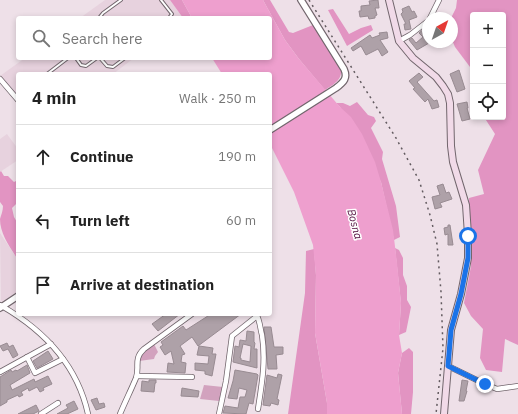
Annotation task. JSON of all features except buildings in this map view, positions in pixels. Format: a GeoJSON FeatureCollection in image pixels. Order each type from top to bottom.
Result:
{"type":"FeatureCollection","features":[{"type":"Feature","properties":{"kind":"main road"},"geometry":{"type":"LineString","coordinates":[[389,0],[399,41],[413,58],[436,77],[448,94],[450,103],[453,162],[466,205],[468,258],[461,294],[451,330],[444,414]]}},
{"type":"Feature","properties":{"kind":"street"},"geometry":{"type":"LineString","coordinates":[[272,129],[336,88],[345,80],[346,74],[301,0]]}},
{"type":"Feature","properties":{"kind":"street"},"geometry":{"type":"LineString","coordinates":[[433,12],[439,0]]}},
{"type":"Feature","properties":{"kind":"street"},"geometry":{"type":"LineString","coordinates":[[399,41],[422,26]]}},
{"type":"Feature","properties":{"kind":"street"},"geometry":{"type":"LineString","coordinates":[[0,79],[16,97]]}},
{"type":"Feature","properties":{"kind":"street"},"geometry":{"type":"LineString","coordinates":[[16,297],[1,307],[16,316]]}},
{"type":"Feature","properties":{"kind":"street"},"geometry":{"type":"LineString","coordinates":[[16,316],[30,324],[52,344],[63,359],[79,386],[87,413]]}},
{"type":"Feature","properties":{"kind":"street"},"geometry":{"type":"LineString","coordinates":[[120,414],[137,376],[138,358],[140,353],[189,316]]}},
{"type":"Feature","properties":{"kind":"street"},"geometry":{"type":"LineString","coordinates":[[219,414],[226,381],[232,336],[256,316]]}},
{"type":"Feature","properties":{"kind":"street"},"geometry":{"type":"LineString","coordinates":[[257,316],[263,345],[264,367],[258,409]]}},
{"type":"Feature","properties":{"kind":"street"},"geometry":{"type":"LineString","coordinates":[[0,372],[52,344]]}},
{"type":"Feature","properties":{"kind":"street"},"geometry":{"type":"LineString","coordinates":[[27,358],[35,373],[63,359]]}},
{"type":"Feature","properties":{"kind":"street"},"geometry":{"type":"LineString","coordinates":[[448,366],[497,389],[518,386]]}},
{"type":"Feature","properties":{"kind":"street"},"geometry":{"type":"LineString","coordinates":[[137,376],[192,377]]}},
{"type":"Feature","properties":{"kind":"street"},"geometry":{"type":"LineString","coordinates":[[42,414],[58,403]]}},
{"type":"Feature","properties":{"kind":"lane"},"geometry":{"type":"LineString","coordinates":[[101,16],[121,0]]}},
{"type":"Feature","properties":{"kind":"lane"},"geometry":{"type":"LineString","coordinates":[[161,0],[172,14],[171,16]]}},
{"type":"Feature","properties":{"kind":"lane"},"geometry":{"type":"LineString","coordinates":[[50,72],[65,60]]}},
{"type":"Feature","properties":{"kind":"lane"},"geometry":{"type":"LineString","coordinates":[[77,60],[81,65],[86,66],[96,60]]}},
{"type":"Feature","properties":{"kind":"lane"},"geometry":{"type":"LineString","coordinates":[[101,60],[107,66],[113,67],[122,60]]}},
{"type":"Feature","properties":{"kind":"shaded area"},"geometry":{"type":"Polygon","coordinates":[[[105,0],[170,0],[182,16],[83,16],[105,0]]]}},
{"type":"Feature","properties":{"kind":"shaded area"},"geometry":{"type":"Polygon","coordinates":[[[170,0],[182,0],[191,16],[182,16],[170,0]]]}},
{"type":"Feature","properties":{"kind":"shaded area"},"geometry":{"type":"Polygon","coordinates":[[[263,0],[270,0],[289,32],[293,33],[313,25],[341,67],[341,75],[335,84],[325,90],[285,40],[263,0]]]}},
{"type":"Feature","properties":{"kind":"shaded area"},"geometry":{"type":"Polygon","coordinates":[[[457,0],[518,0],[518,345],[505,339],[502,372],[486,370],[480,358],[483,329],[471,316],[464,303],[471,266],[469,198],[484,194],[478,170],[495,134],[486,120],[506,120],[506,12],[470,12],[470,67],[456,48],[458,48],[458,12],[454,12],[457,0]]]}},
{"type":"Feature","properties":{"kind":"shaded area"},"geometry":{"type":"Polygon","coordinates":[[[333,9],[349,34],[371,25],[373,30],[347,46],[328,10],[333,9]]]}},
{"type":"Feature","properties":{"kind":"shaded area"},"geometry":{"type":"Polygon","coordinates":[[[22,60],[131,60],[116,72],[16,72],[16,94],[0,76],[22,60]]]}},
{"type":"Feature","properties":{"kind":"shaded area"},"geometry":{"type":"Polygon","coordinates":[[[357,102],[368,115],[374,117],[376,121],[371,128],[383,152],[382,159],[396,206],[400,237],[394,240],[381,182],[340,107],[336,103],[343,103],[350,106],[357,102]]]}},
{"type":"Feature","properties":{"kind":"shaded area"},"geometry":{"type":"Polygon","coordinates":[[[7,134],[16,146],[16,161],[0,172],[0,139],[7,134]]]}},
{"type":"Feature","properties":{"kind":"shaded area"},"geometry":{"type":"Polygon","coordinates":[[[1,171],[4,176],[8,176],[14,182],[16,181],[16,204],[12,208],[16,220],[16,257],[6,240],[0,225],[3,206],[0,202],[1,171]]]}},
{"type":"Feature","properties":{"kind":"shaded area"},"geometry":{"type":"Polygon","coordinates":[[[0,233],[16,257],[16,292],[1,301],[0,233]]]}},
{"type":"Feature","properties":{"kind":"shaded area"},"geometry":{"type":"Polygon","coordinates":[[[395,248],[399,250],[403,258],[403,275],[407,286],[407,300],[411,307],[406,332],[399,335],[401,303],[395,248]]]}},
{"type":"Feature","properties":{"kind":"shaded area"},"geometry":{"type":"Polygon","coordinates":[[[314,249],[316,275],[315,333],[327,403],[327,414],[288,414],[305,293],[306,251],[314,249]]]}},
{"type":"Feature","properties":{"kind":"shaded area"},"geometry":{"type":"Polygon","coordinates":[[[154,344],[158,352],[154,359],[139,361],[143,352],[154,344]]]}},
{"type":"Feature","properties":{"kind":"shaded area"},"geometry":{"type":"Polygon","coordinates":[[[409,348],[413,352],[413,392],[411,414],[402,414],[398,373],[402,353],[409,348]]]}},
{"type":"Feature","properties":{"kind":"shaded area"},"geometry":{"type":"Polygon","coordinates":[[[204,385],[223,387],[219,401],[200,399],[204,385]]]}},
{"type":"Feature","properties":{"kind":"water"},"geometry":{"type":"Polygon","coordinates":[[[182,0],[263,0],[272,16],[191,16],[182,0]]]}},
{"type":"Feature","properties":{"kind":"water","name":"Bosna"},"geometry":{"type":"Polygon","coordinates":[[[272,16],[285,40],[299,59],[340,107],[351,117],[362,134],[375,162],[393,230],[401,303],[399,335],[402,353],[398,373],[402,414],[327,414],[327,403],[315,333],[316,275],[313,245],[294,192],[272,148],[272,72],[221,72],[213,60],[272,60],[272,16]]]}},
{"type":"Feature","properties":{"kind":"railway"},"geometry":{"type":"LineString","coordinates":[[309,0],[396,138],[419,180],[430,215],[437,244],[441,292],[443,348],[436,414]]}},
{"type":"Feature","properties":{"kind":"route"},"geometry":{"type":"LineString","coordinates":[[468,236],[468,258],[461,294],[451,330],[448,366],[485,384]]}}]}
